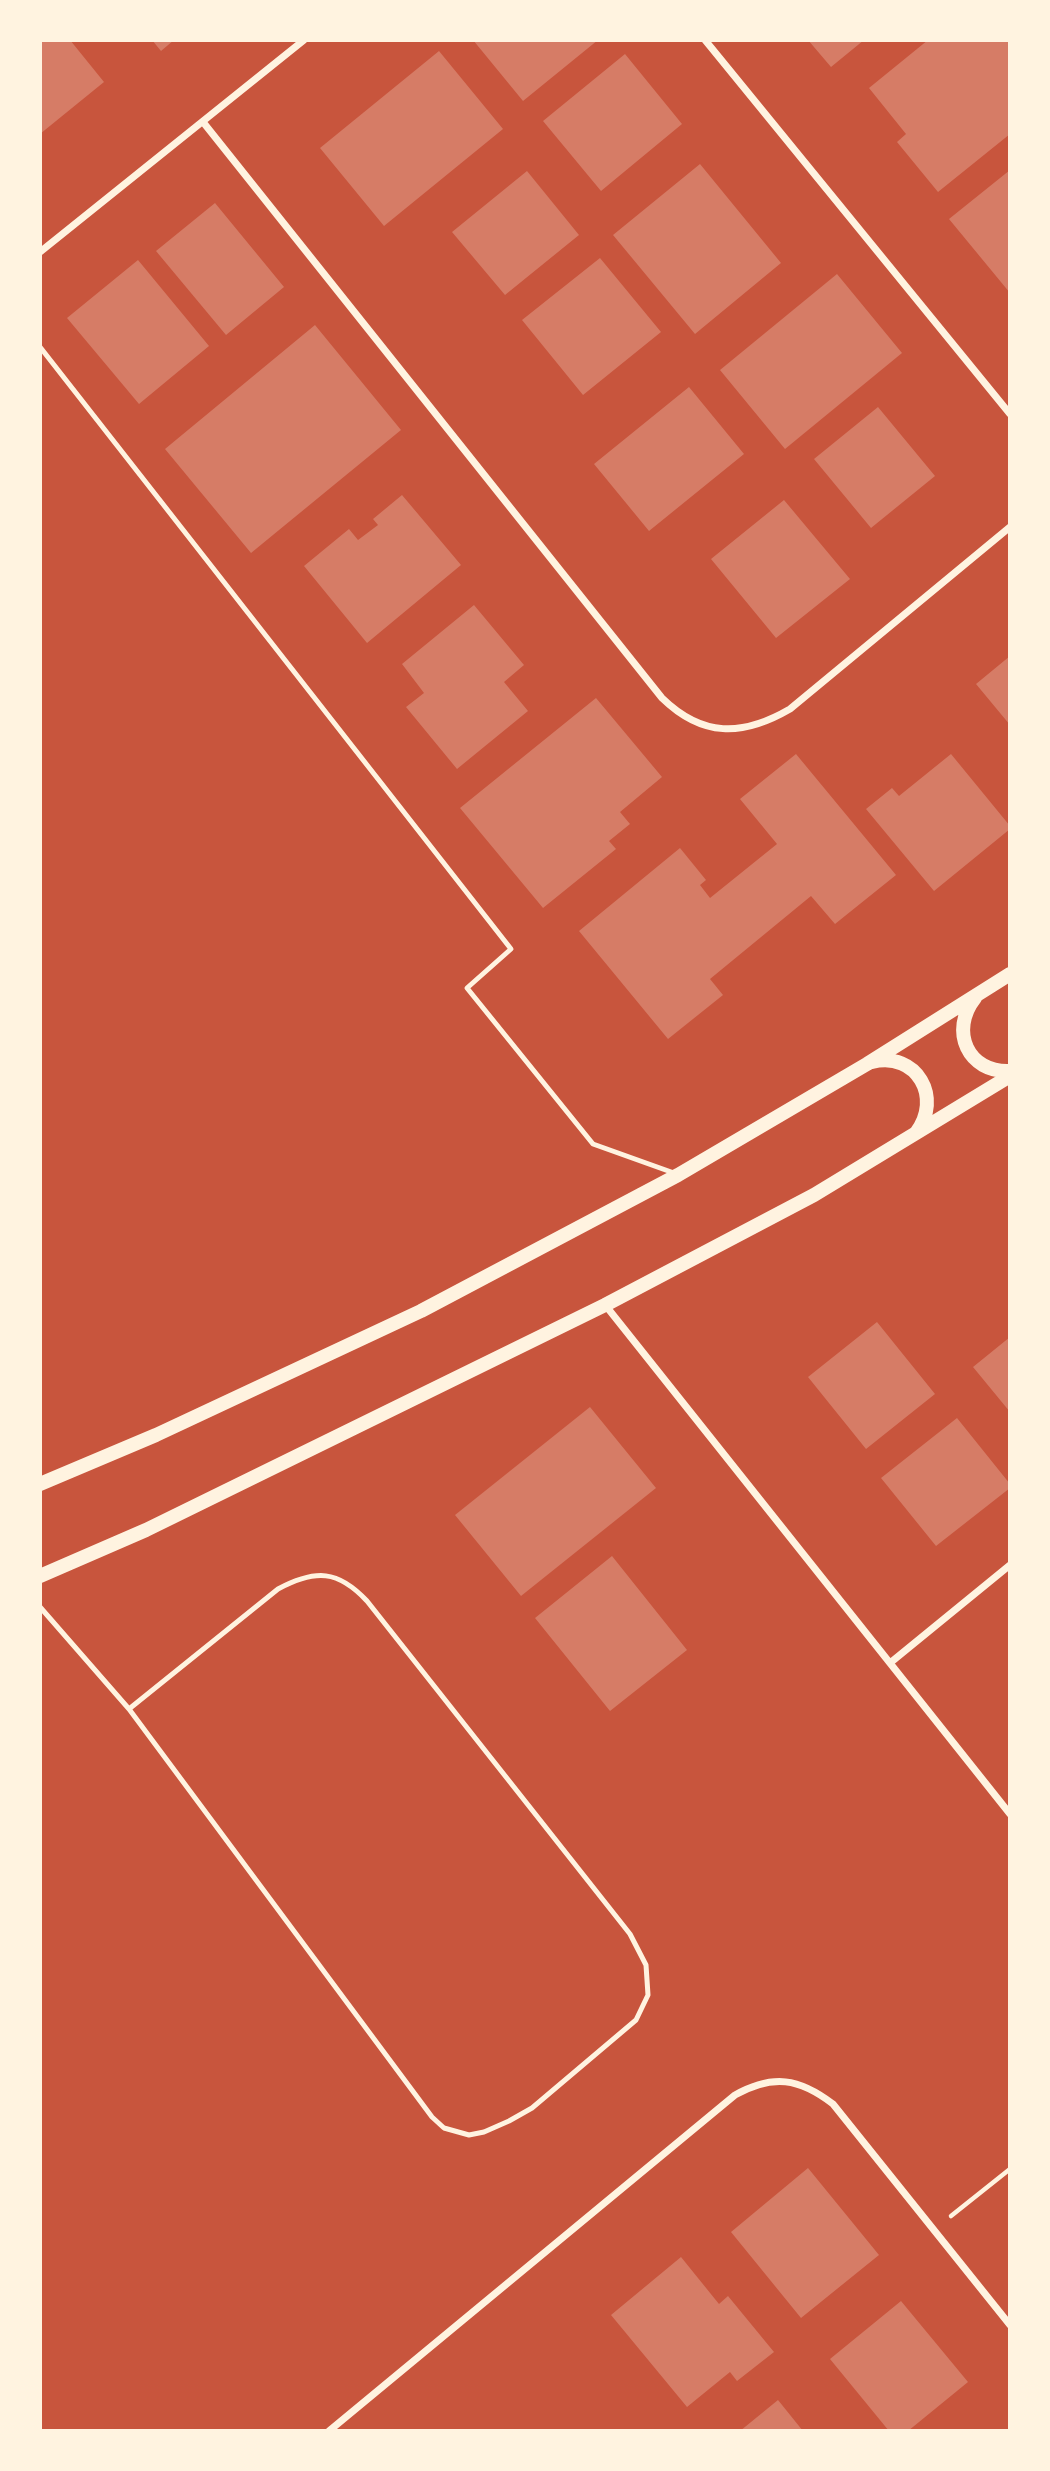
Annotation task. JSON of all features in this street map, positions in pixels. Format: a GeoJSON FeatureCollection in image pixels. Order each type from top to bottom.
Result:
{"type":"FeatureCollection","features":[{"type":"Feature","properties":{"kind":"main road"},"geometry":{"type":"LineString","coordinates":[[40,1484],[156,1435],[421,1311],[678,1175],[867,1064],[1010,974]]}},
{"type":"Feature","properties":{"kind":"main road"},"geometry":{"type":"LineString","coordinates":[[981,993],[966,1013],[963,1038],[970,1053],[982,1065],[998,1071],[1010,1071]]}},
{"type":"Feature","properties":{"kind":"main road"},"geometry":{"type":"LineString","coordinates":[[867,1064],[876,1061],[896,1062],[905,1065],[920,1078],[928,1096],[928,1105],[923,1124],[910,1138]]}},
{"type":"Feature","properties":{"kind":"main road"},"geometry":{"type":"LineString","coordinates":[[40,1576],[146,1530],[605,1305],[814,1195],[1010,1076]]}},
{"type":"Feature","properties":{"kind":"street"},"geometry":{"type":"LineString","coordinates":[[44,249],[304,40]]}},
{"type":"Feature","properties":{"kind":"street"},"geometry":{"type":"LineString","coordinates":[[705,40],[1010,414]]}},
{"type":"Feature","properties":{"kind":"street"},"geometry":{"type":"LineString","coordinates":[[203,121],[662,698],[676,712],[691,721],[723,728],[755,726],[790,709],[1010,527]]}},
{"type":"Feature","properties":{"kind":"street"},"geometry":{"type":"LineString","coordinates":[[605,1305],[1010,1814]]}},
{"type":"Feature","properties":{"kind":"street"},"geometry":{"type":"LineString","coordinates":[[890,1663],[1010,1564]]}},
{"type":"Feature","properties":{"kind":"street"},"geometry":{"type":"LineString","coordinates":[[329,2431],[735,2095],[748,2088],[778,2081],[811,2088],[834,2104],[1010,2325]]}},
{"type":"Feature","properties":{"kind":"lane"},"geometry":{"type":"LineString","coordinates":[[40,239],[44,249]]}},
{"type":"Feature","properties":{"kind":"lane"},"geometry":{"type":"LineString","coordinates":[[40,347],[511,949],[467,988],[593,1144],[678,1175]]}},
{"type":"Feature","properties":{"kind":"lane"},"geometry":{"type":"LineString","coordinates":[[40,1607],[129,1709],[432,2117],[444,2128],[469,2135],[484,2132],[521,2115],[636,2020],[648,1995],[646,1965],[630,1934],[367,1601],[354,1587],[339,1577],[310,1576],[278,1588],[129,1709]]}},
{"type":"Feature","properties":{"kind":"path"},"geometry":{"type":"LineString","coordinates":[[934,2230],[1010,2169]]}},
{"type":"Feature","properties":{"kind":"building"},"geometry":{"type":"Polygon","coordinates":[[[40,40],[70,40],[104,82],[40,134],[40,40]]]}},
{"type":"Feature","properties":{"kind":"building"},"geometry":{"type":"Polygon","coordinates":[[[152,40],[174,40],[161,51],[152,40]]]}},
{"type":"Feature","properties":{"kind":"building"},"geometry":{"type":"Polygon","coordinates":[[[473,40],[598,40],[523,101],[473,40]]]}},
{"type":"Feature","properties":{"kind":"building"},"geometry":{"type":"Polygon","coordinates":[[[808,40],[864,40],[831,67],[808,40]]]}},
{"type":"Feature","properties":{"kind":"building"},"geometry":{"type":"Polygon","coordinates":[[[928,40],[1010,40],[1010,134],[938,192],[897,142],[906,134],[869,88],[928,40]]]}},
{"type":"Feature","properties":{"kind":"building"},"geometry":{"type":"Polygon","coordinates":[[[439,51],[503,129],[384,226],[320,148],[439,51]]]}},
{"type":"Feature","properties":{"kind":"building"},"geometry":{"type":"Polygon","coordinates":[[[625,54],[682,124],[601,191],[543,121],[625,54]]]}},
{"type":"Feature","properties":{"kind":"building"},"geometry":{"type":"Polygon","coordinates":[[[700,164],[781,263],[695,334],[613,235],[700,164]]]}},
{"type":"Feature","properties":{"kind":"building"},"geometry":{"type":"Polygon","coordinates":[[[1010,170],[1010,293],[949,219],[1010,170]]]}},
{"type":"Feature","properties":{"kind":"building"},"geometry":{"type":"Polygon","coordinates":[[[527,171],[579,235],[505,295],[452,232],[527,171]]]}},
{"type":"Feature","properties":{"kind":"building"},"geometry":{"type":"Polygon","coordinates":[[[215,203],[284,287],[226,335],[156,251],[215,203]]]}},
{"type":"Feature","properties":{"kind":"building"},"geometry":{"type":"Polygon","coordinates":[[[600,258],[661,332],[583,395],[522,320],[600,258]]]}},
{"type":"Feature","properties":{"kind":"building"},"geometry":{"type":"Polygon","coordinates":[[[138,260],[209,346],[139,404],[67,318],[138,260]]]}},
{"type":"Feature","properties":{"kind":"building"},"geometry":{"type":"Polygon","coordinates":[[[837,274],[902,353],[785,449],[720,370],[837,274]]]}},
{"type":"Feature","properties":{"kind":"building"},"geometry":{"type":"Polygon","coordinates":[[[315,325],[401,430],[251,553],[165,449],[315,325]]]}},
{"type":"Feature","properties":{"kind":"building"},"geometry":{"type":"Polygon","coordinates":[[[689,387],[744,454],[649,531],[594,464],[689,387]]]}},
{"type":"Feature","properties":{"kind":"building"},"geometry":{"type":"Polygon","coordinates":[[[878,407],[935,476],[871,528],[814,459],[878,407]]]}},
{"type":"Feature","properties":{"kind":"building"},"geometry":{"type":"Polygon","coordinates":[[[402,495],[461,565],[367,643],[304,566],[349,529],[358,540],[378,525],[373,519],[402,495]]]}},
{"type":"Feature","properties":{"kind":"building"},"geometry":{"type":"Polygon","coordinates":[[[784,500],[850,579],[776,638],[711,559],[784,500]]]}},
{"type":"Feature","properties":{"kind":"building"},"geometry":{"type":"Polygon","coordinates":[[[474,605],[524,665],[504,682],[528,711],[457,769],[406,707],[424,693],[402,664],[474,605]]]}},
{"type":"Feature","properties":{"kind":"building"},"geometry":{"type":"Polygon","coordinates":[[[1010,656],[1010,725],[976,684],[1010,656]]]}},
{"type":"Feature","properties":{"kind":"building"},"geometry":{"type":"Polygon","coordinates":[[[596,698],[662,777],[620,812],[630,824],[609,841],[616,849],[543,908],[460,808],[596,698]]]}},
{"type":"Feature","properties":{"kind":"building"},"geometry":{"type":"Polygon","coordinates":[[[796,754],[896,875],[835,924],[811,896],[710,979],[723,995],[668,1039],[579,931],[680,848],[706,880],[700,885],[710,898],[777,844],[740,799],[796,754]]]}},
{"type":"Feature","properties":{"kind":"building"},"geometry":{"type":"Polygon","coordinates":[[[951,754],[1010,829],[934,891],[866,809],[892,788],[899,796],[951,754]]]}},
{"type":"Feature","properties":{"kind":"building"},"geometry":{"type":"Polygon","coordinates":[[[877,1322],[935,1394],[866,1449],[808,1377],[877,1322]]]}},
{"type":"Feature","properties":{"kind":"building"},"geometry":{"type":"Polygon","coordinates":[[[1010,1337],[1010,1412],[973,1367],[1010,1337]]]}},
{"type":"Feature","properties":{"kind":"building"},"geometry":{"type":"Polygon","coordinates":[[[590,1407],[656,1488],[521,1596],[455,1515],[590,1407]]]}},
{"type":"Feature","properties":{"kind":"building"},"geometry":{"type":"Polygon","coordinates":[[[957,1418],[1010,1484],[1010,1488],[936,1546],[881,1478],[957,1418]]]}},
{"type":"Feature","properties":{"kind":"building"},"geometry":{"type":"Polygon","coordinates":[[[612,1556],[687,1650],[610,1711],[535,1618],[612,1556]]]}},
{"type":"Feature","properties":{"kind":"building"},"geometry":{"type":"Polygon","coordinates":[[[808,2168],[879,2255],[801,2318],[731,2232],[808,2168]]]}},
{"type":"Feature","properties":{"kind":"building"},"geometry":{"type":"Polygon","coordinates":[[[681,2257],[719,2304],[728,2296],[774,2352],[737,2381],[730,2372],[687,2407],[611,2315],[681,2257]]]}},
{"type":"Feature","properties":{"kind":"building"},"geometry":{"type":"Polygon","coordinates":[[[901,2301],[968,2382],[908,2431],[889,2431],[830,2359],[901,2301]]]}},
{"type":"Feature","properties":{"kind":"building"},"geometry":{"type":"Polygon","coordinates":[[[778,2400],[803,2431],[740,2431],[778,2400]]]}}]}
